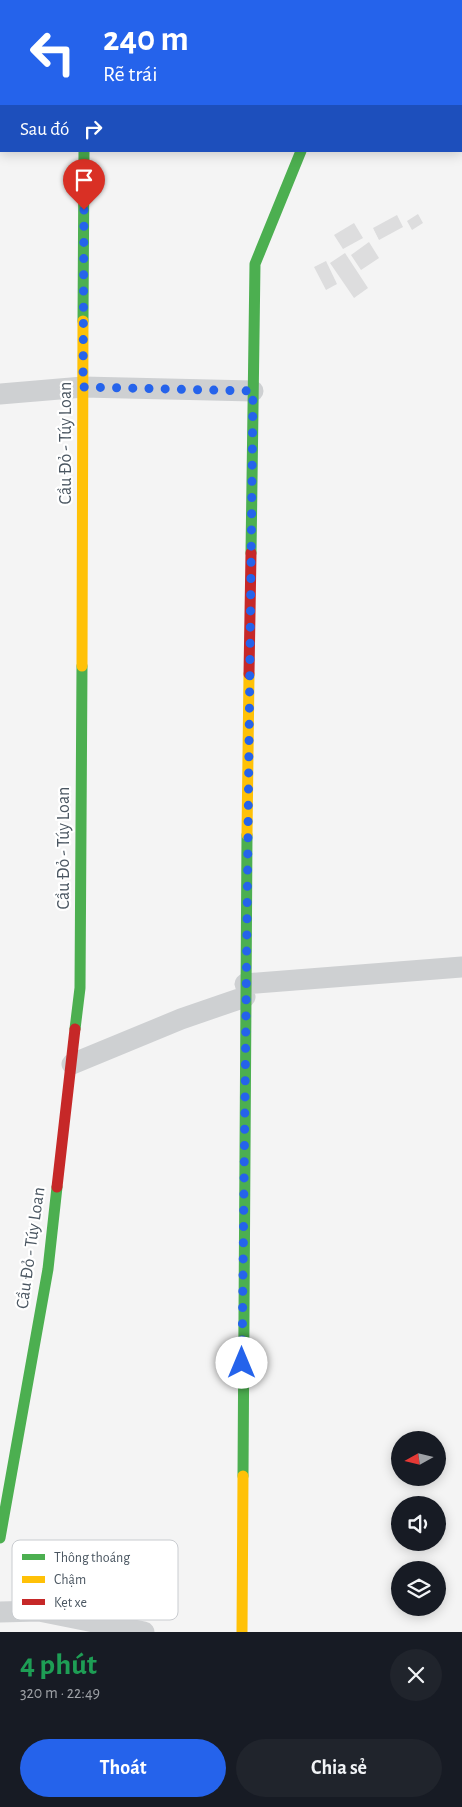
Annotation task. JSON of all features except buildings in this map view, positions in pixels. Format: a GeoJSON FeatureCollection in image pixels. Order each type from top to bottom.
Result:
{"type":"FeatureCollection","features":[{"type":"Feature","properties":{"kind":"street","name":"Cầu Đỏ - Túy Loan"},"geometry":{"type":"LineString","coordinates":[[0,1538],[48,1269],[80,988],[84,152]]}},
{"type":"Feature","properties":{"kind":"street"},"geometry":{"type":"LineString","coordinates":[[242,1632],[245,991],[255,264],[301,152]]}},
{"type":"Feature","properties":{"kind":"street"},"geometry":{"type":"LineString","coordinates":[[0,394],[83,387],[253,391]]}},
{"type":"Feature","properties":{"kind":"street"},"geometry":{"type":"LineString","coordinates":[[72,1064],[245,991],[462,967]]}},
{"type":"Feature","properties":{"kind":"street"},"geometry":{"type":"LineString","coordinates":[[84,1620],[144,1632]]}},
{"type":"Feature","properties":{"kind":"traffic: fast"},"geometry":{"type":"LineString","coordinates":[[83,321],[84,152]]}},
{"type":"Feature","properties":{"kind":"traffic: fast"},"geometry":{"type":"LineString","coordinates":[[251,553],[255,264],[301,152]]}},
{"type":"Feature","properties":{"kind":"traffic: fast"},"geometry":{"type":"LineString","coordinates":[[75,1029],[80,988],[82,666]]}},
{"type":"Feature","properties":{"kind":"traffic: fast"},"geometry":{"type":"LineString","coordinates":[[243,1476],[247,835]]}},
{"type":"Feature","properties":{"kind":"traffic: fast"},"geometry":{"type":"LineString","coordinates":[[0,1538],[48,1269],[57,1187]]}},
{"type":"Feature","properties":{"kind":"traffic: slow"},"geometry":{"type":"LineString","coordinates":[[82,666],[83,321]]}},
{"type":"Feature","properties":{"kind":"traffic: slow"},"geometry":{"type":"LineString","coordinates":[[247,835],[249,674]]}},
{"type":"Feature","properties":{"kind":"traffic: slow"},"geometry":{"type":"LineString","coordinates":[[242,1632],[243,1476]]}},
{"type":"Feature","properties":{"kind":"traffic: jam"},"geometry":{"type":"LineString","coordinates":[[249,674],[251,553]]}},
{"type":"Feature","properties":{"kind":"traffic: jam"},"geometry":{"type":"LineString","coordinates":[[57,1187],[75,1029]]}},
{"type":"Feature","properties":{"kind":"route"},"geometry":{"type":"LineString","coordinates":[[84,210],[83,387],[253,391],[242,1363]]}}]}
